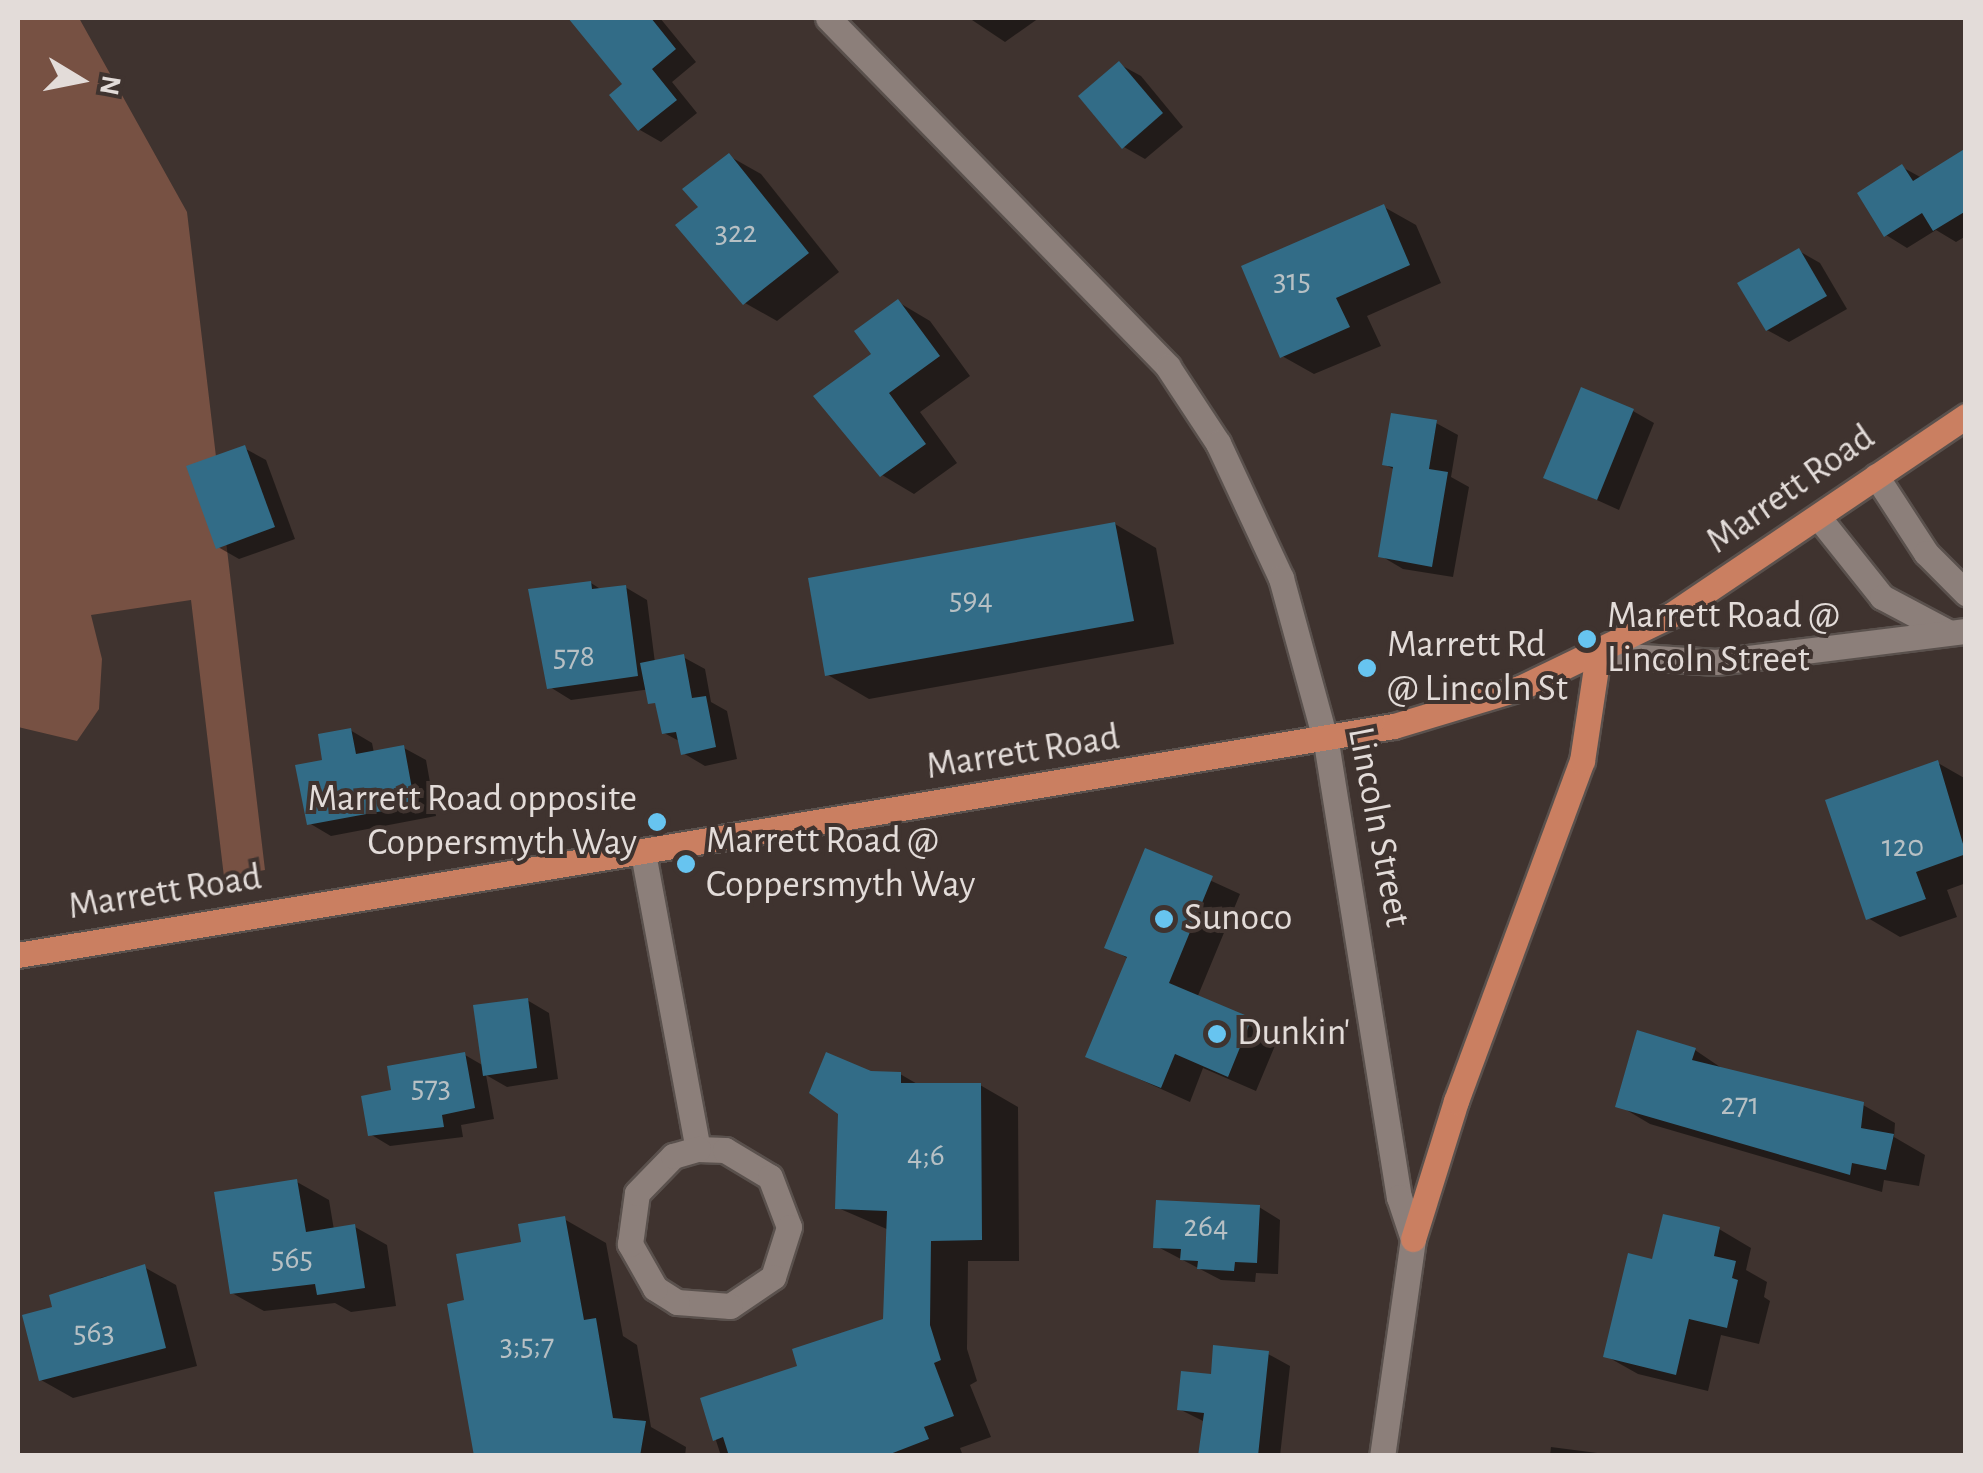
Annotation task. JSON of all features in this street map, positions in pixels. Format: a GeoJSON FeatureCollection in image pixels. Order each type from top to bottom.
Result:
{"type":"FeatureCollection","features":[{"type":"Feature","properties":{"kind":"main road","name":"Marrett Road"},"geometry":{"type":"LineString","coordinates":[[18,955],[1326,742],[1520,688],[1598,654],[1735,576],[1966,416]]}},
{"type":"Feature","properties":{"kind":"main road"},"geometry":{"type":"LineString","coordinates":[[1414,1239],[1456,1100],[1582,761],[1598,654]]}},
{"type":"Feature","properties":{"kind":"street","name":"Lincoln Street"},"geometry":{"type":"LineString","coordinates":[[828,18],[1168,367],[1218,444],[1280,578],[1326,742],[1400,1197],[1414,1239],[1382,1456]]}},
{"type":"Feature","properties":{"kind":"street"},"geometry":{"type":"LineString","coordinates":[[1876,476],[1926,552],[1966,594]]}},
{"type":"Feature","properties":{"kind":"street"},"geometry":{"type":"LineString","coordinates":[[1818,518],[1882,597],[1915,620],[1959,632]]}},
{"type":"Feature","properties":{"kind":"street"},"geometry":{"type":"LineString","coordinates":[[1598,654],[1716,662],[1959,632]]}},
{"type":"Feature","properties":{"kind":"street"},"geometry":{"type":"LineString","coordinates":[[644,853],[698,1149]]}},
{"type":"Feature","properties":{"kind":"street"},"geometry":{"type":"LineString","coordinates":[[698,1149],[725,1150],[760,1168],[784,1200],[789,1227],[773,1277],[730,1306],[702,1309],[666,1295],[639,1268],[630,1244],[637,1192],[673,1156],[698,1149]]}},
{"type":"Feature","properties":{"kind":"shaded area"},"geometry":{"type":"Polygon","coordinates":[[[18,18],[79,18],[187,212],[265,870],[224,877],[191,600],[91,615],[102,659],[99,709],[77,741],[18,727],[18,18]]]}},
{"type":"Feature","properties":{"kind":"building"},"geometry":{"type":"Polygon","coordinates":[[[568,18],[651,18],[676,49],[652,69],[677,100],[638,131],[609,95],[622,84],[568,18]]]}},
{"type":"Feature","properties":{"kind":"building"},"geometry":{"type":"Polygon","coordinates":[[[1119,61],[1163,113],[1122,149],[1078,96],[1119,61]]]}},
{"type":"Feature","properties":{"kind":"building"},"geometry":{"type":"Polygon","coordinates":[[[1966,148],[1966,211],[1933,231],[1922,213],[1884,237],[1857,193],[1902,164],[1913,181],[1966,148]]]}},
{"type":"Feature","properties":{"kind":"building"},"geometry":{"type":"Polygon","coordinates":[[[729,153],[809,253],[743,305],[675,225],[698,207],[682,189],[729,153]]]}},
{"type":"Feature","properties":{"kind":"building"},"geometry":{"type":"Polygon","coordinates":[[[1384,204],[1410,265],[1336,298],[1350,327],[1280,358],[1241,266],[1384,204]]]}},
{"type":"Feature","properties":{"kind":"building"},"geometry":{"type":"Polygon","coordinates":[[[1799,248],[1827,296],[1766,331],[1737,283],[1799,248]]]}},
{"type":"Feature","properties":{"kind":"building"},"geometry":{"type":"Polygon","coordinates":[[[898,299],[940,356],[889,393],[926,444],[880,477],[813,396],[871,354],[854,331],[898,299]]]}},
{"type":"Feature","properties":{"kind":"building"},"geometry":{"type":"Polygon","coordinates":[[[1581,387],[1634,409],[1597,500],[1543,478],[1581,387]]]}},
{"type":"Feature","properties":{"kind":"building"},"geometry":{"type":"Polygon","coordinates":[[[1391,413],[1437,420],[1429,469],[1448,472],[1432,567],[1378,557],[1393,467],[1382,465],[1391,413]]]}},
{"type":"Feature","properties":{"kind":"building"},"geometry":{"type":"Polygon","coordinates":[[[245,445],[275,527],[216,549],[186,466],[245,445]]]}},
{"type":"Feature","properties":{"kind":"building"},"geometry":{"type":"Polygon","coordinates":[[[1115,522],[1134,621],[825,676],[808,578],[1115,522]]]}},
{"type":"Feature","properties":{"kind":"building"},"geometry":{"type":"Polygon","coordinates":[[[591,581],[592,589],[626,585],[638,676],[547,689],[528,589],[591,581]]]}},
{"type":"Feature","properties":{"kind":"building"},"geometry":{"type":"Polygon","coordinates":[[[684,654],[692,698],[706,696],[716,747],[681,755],[676,732],[662,734],[655,703],[648,704],[640,663],[684,654]]]}},
{"type":"Feature","properties":{"kind":"building"},"geometry":{"type":"Polygon","coordinates":[[[351,728],[356,754],[404,745],[415,805],[307,825],[295,765],[322,760],[318,734],[351,728]]]}},
{"type":"Feature","properties":{"kind":"building"},"geometry":{"type":"Polygon","coordinates":[[[1938,760],[1966,854],[1916,872],[1926,899],[1866,920],[1825,800],[1938,760]]]}},
{"type":"Feature","properties":{"kind":"building"},"geometry":{"type":"Polygon","coordinates":[[[1145,848],[1213,876],[1169,983],[1252,1018],[1228,1077],[1175,1054],[1161,1088],[1085,1057],[1127,957],[1104,948],[1145,848]]]}},
{"type":"Feature","properties":{"kind":"building"},"geometry":{"type":"Polygon","coordinates":[[[528,998],[537,1068],[483,1076],[473,1005],[528,998]]]}},
{"type":"Feature","properties":{"kind":"building"},"geometry":{"type":"Polygon","coordinates":[[[1637,1030],[1696,1048],[1692,1060],[1864,1102],[1861,1128],[1894,1134],[1886,1170],[1852,1163],[1850,1175],[1615,1107],[1637,1030]]]}},
{"type":"Feature","properties":{"kind":"building"},"geometry":{"type":"Polygon","coordinates":[[[465,1052],[475,1108],[442,1115],[444,1127],[368,1136],[361,1096],[391,1090],[387,1066],[465,1052]]]}},
{"type":"Feature","properties":{"kind":"building"},"geometry":{"type":"Polygon","coordinates":[[[826,1052],[871,1071],[901,1072],[901,1083],[981,1083],[982,1240],[931,1241],[930,1325],[941,1360],[934,1363],[954,1416],[924,1427],[929,1439],[885,1456],[729,1456],[723,1437],[713,1441],[700,1398],[797,1366],[792,1349],[883,1319],[887,1211],[835,1209],[838,1114],[809,1093],[826,1052]]]}},
{"type":"Feature","properties":{"kind":"building"},"geometry":{"type":"Polygon","coordinates":[[[297,1179],[306,1232],[355,1224],[365,1288],[317,1295],[315,1284],[230,1294],[214,1192],[297,1179]]]}},
{"type":"Feature","properties":{"kind":"building"},"geometry":{"type":"Polygon","coordinates":[[[1156,1200],[1260,1205],[1257,1263],[1235,1262],[1234,1271],[1197,1269],[1198,1261],[1180,1260],[1181,1249],[1153,1248],[1156,1200]]]}},
{"type":"Feature","properties":{"kind":"building"},"geometry":{"type":"Polygon","coordinates":[[[1663,1214],[1720,1227],[1714,1256],[1736,1261],[1732,1278],[1738,1280],[1727,1328],[1689,1319],[1676,1375],[1603,1357],[1628,1253],[1652,1259],[1663,1214]]]}},
{"type":"Feature","properties":{"kind":"building"},"geometry":{"type":"Polygon","coordinates":[[[565,1216],[584,1320],[596,1318],[613,1418],[646,1421],[640,1456],[474,1456],[447,1304],[464,1300],[456,1254],[521,1242],[518,1224],[565,1216]]]}},
{"type":"Feature","properties":{"kind":"building"},"geometry":{"type":"Polygon","coordinates":[[[145,1264],[166,1348],[39,1381],[22,1315],[52,1307],[49,1295],[145,1264]]]}},
{"type":"Feature","properties":{"kind":"building"},"geometry":{"type":"Polygon","coordinates":[[[1213,1345],[1269,1351],[1258,1456],[1198,1456],[1204,1413],[1177,1410],[1181,1371],[1211,1374],[1213,1345]]]}},
{"type":"Feature","properties":{"kind":"place","name":"Marrett Road @ Lincoln Street"},"geometry":{"type":"Point","coordinates":[1587,639]}},
{"type":"Feature","properties":{"kind":"place","name":"Marrett Rd @ Lincoln St"},"geometry":{"type":"Point","coordinates":[1367,668]}},
{"type":"Feature","properties":{"kind":"place","name":"Marrett Road opposite Coppersmyth Way"},"geometry":{"type":"Point","coordinates":[657,822]}},
{"type":"Feature","properties":{"kind":"place","name":"Marrett Road @ Coppersmyth Way"},"geometry":{"type":"Point","coordinates":[686,864]}},
{"type":"Feature","properties":{"kind":"place","name":"Sunoco"},"geometry":{"type":"Point","coordinates":[1164,919]}},
{"type":"Feature","properties":{"kind":"place","name":"Dunkin'"},"geometry":{"type":"Point","coordinates":[1217,1034]}}]}
